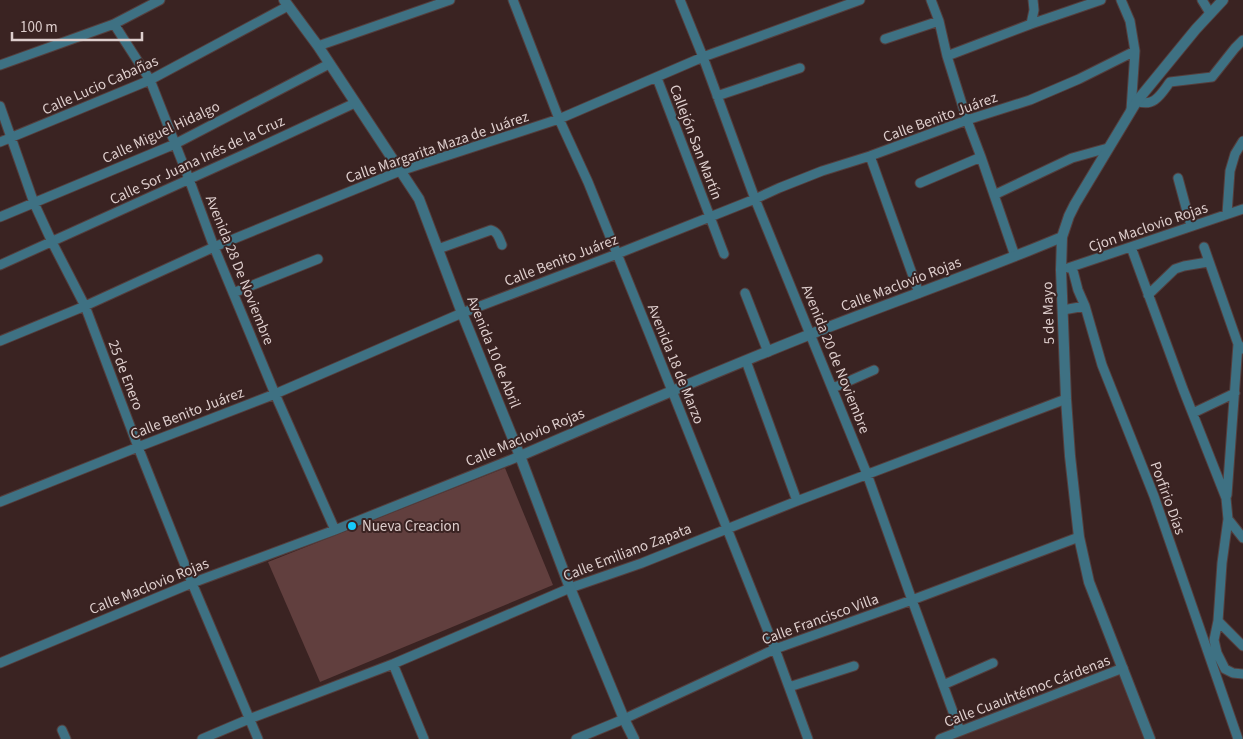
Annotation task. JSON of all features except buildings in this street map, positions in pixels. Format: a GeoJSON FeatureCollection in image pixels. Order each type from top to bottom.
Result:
{"type":"FeatureCollection","features":[{"type":"Feature","properties":{"kind":"street"},"geometry":{"type":"LineString","coordinates":[[0,65],[114,24],[160,0]]}},
{"type":"Feature","properties":{"kind":"street"},"geometry":{"type":"LineString","coordinates":[[318,46],[450,0]]}},
{"type":"Feature","properties":{"kind":"street","name":"Avenida 18 de Marzo"},"geometry":{"type":"LineString","coordinates":[[513,0],[559,119],[588,182],[727,528],[808,739]]}},
{"type":"Feature","properties":{"kind":"street","name":"Avenida 20 de Noviembre"},"geometry":{"type":"LineString","coordinates":[[680,0],[704,57],[755,199],[867,474],[960,731]]}},
{"type":"Feature","properties":{"kind":"street","name":"Calle Margarita Maza de Juárez"},"geometry":{"type":"LineString","coordinates":[[0,341],[85,306],[214,247],[400,171],[559,119],[704,57],[847,2],[860,0]]}},
{"type":"Feature","properties":{"kind":"street"},"geometry":{"type":"LineString","coordinates":[[931,0],[939,21],[946,56],[1015,256]]}},
{"type":"Feature","properties":{"kind":"street"},"geometry":{"type":"LineString","coordinates":[[1031,24],[1034,10],[1033,0]]}},
{"type":"Feature","properties":{"kind":"street"},"geometry":{"type":"LineString","coordinates":[[946,56],[1101,0]]}},
{"type":"Feature","properties":{"kind":"street"},"geometry":{"type":"LineString","coordinates":[[1121,0],[1130,21],[1135,51],[1134,105],[1154,101],[1170,82],[1212,76],[1243,40]]}},
{"type":"Feature","properties":{"kind":"street"},"geometry":{"type":"LineString","coordinates":[[1202,0],[1210,14]]}},
{"type":"Feature","properties":{"kind":"street","name":"5 de Mayo"},"geometry":{"type":"LineString","coordinates":[[1150,739],[1089,582],[1079,537],[1066,400],[1062,237],[1068,216],[1134,105],[1196,29],[1223,0]]}},
{"type":"Feature","properties":{"kind":"street","name":"Avenida 10 de Abril"},"geometry":{"type":"LineString","coordinates":[[285,2],[318,46],[419,199],[570,588],[634,739]]}},
{"type":"Feature","properties":{"kind":"street","name":"Calle Lucio Cabañas"},"geometry":{"type":"LineString","coordinates":[[0,142],[150,80],[285,2]]}},
{"type":"Feature","properties":{"kind":"street"},"geometry":{"type":"LineString","coordinates":[[885,39],[939,21]]}},
{"type":"Feature","properties":{"kind":"street","name":"Avenida 28 De Noviembre"},"geometry":{"type":"LineString","coordinates":[[114,24],[150,80],[233,294],[335,530]]}},
{"type":"Feature","properties":{"kind":"street","name":"Calle Benito Juárez"},"geometry":{"type":"LineString","coordinates":[[0,502],[275,394],[462,313],[617,254],[822,171],[1030,100],[1079,79],[1135,51]]}},
{"type":"Feature","properties":{"kind":"street","name":"Calle Miguel Hidalgo"},"geometry":{"type":"LineString","coordinates":[[0,218],[175,144],[329,64]]}},
{"type":"Feature","properties":{"kind":"street"},"geometry":{"type":"LineString","coordinates":[[717,96],[800,68]]}},
{"type":"Feature","properties":{"kind":"street","name":"Callejón San Martín"},"geometry":{"type":"LineString","coordinates":[[657,78],[724,254]]}},
{"type":"Feature","properties":{"kind":"street","name":"Calle Sor Juana Inés de la Cruz"},"geometry":{"type":"LineString","coordinates":[[0,265],[355,103]]}},
{"type":"Feature","properties":{"kind":"street","name":"25 de Enero"},"geometry":{"type":"LineString","coordinates":[[0,106],[34,202],[85,306],[192,583],[258,739]]}},
{"type":"Feature","properties":{"kind":"street"},"geometry":{"type":"LineString","coordinates":[[1227,214],[1230,171],[1235,154],[1243,141]]}},
{"type":"Feature","properties":{"kind":"street"},"geometry":{"type":"LineString","coordinates":[[994,195],[1072,158],[1108,148]]}},
{"type":"Feature","properties":{"kind":"street"},"geometry":{"type":"LineString","coordinates":[[870,156],[919,293]]}},
{"type":"Feature","properties":{"kind":"street"},"geometry":{"type":"LineString","coordinates":[[920,183],[981,156]]}},
{"type":"Feature","properties":{"kind":"street"},"geometry":{"type":"LineString","coordinates":[[1178,178],[1191,226]]}},
{"type":"Feature","properties":{"kind":"street","name":"Cjon Maclovio Rojas"},"geometry":{"type":"LineString","coordinates":[[1062,270],[1243,209]]}},
{"type":"Feature","properties":{"kind":"street"},"geometry":{"type":"LineString","coordinates":[[438,249],[490,230],[495,231],[502,245]]}},
{"type":"Feature","properties":{"kind":"street","name":"Calle Maclovio Rojas"},"geometry":{"type":"LineString","coordinates":[[0,663],[192,583],[335,530],[520,456],[671,390],[1062,237]]}},
{"type":"Feature","properties":{"kind":"street"},"geometry":{"type":"LineString","coordinates":[[1131,247],[1226,498]]}},
{"type":"Feature","properties":{"kind":"street"},"geometry":{"type":"LineString","coordinates":[[1204,247],[1240,346],[1226,498],[1228,520],[1222,562],[1218,621],[1214,640],[1217,653],[1225,669],[1233,673],[1243,674]]}},
{"type":"Feature","properties":{"kind":"street"},"geometry":{"type":"LineString","coordinates":[[233,294],[318,259]]}},
{"type":"Feature","properties":{"kind":"street"},"geometry":{"type":"LineString","coordinates":[[1148,295],[1175,269],[1208,262]]}},
{"type":"Feature","properties":{"kind":"street","name":"Porfirio Días"},"geometry":{"type":"LineString","coordinates":[[1072,267],[1102,365],[1154,496],[1238,739]]}},
{"type":"Feature","properties":{"kind":"street"},"geometry":{"type":"LineString","coordinates":[[745,293],[768,352]]}},
{"type":"Feature","properties":{"kind":"street"},"geometry":{"type":"LineString","coordinates":[[1063,310],[1085,306]]}},
{"type":"Feature","properties":{"kind":"street"},"geometry":{"type":"LineString","coordinates":[[746,361],[797,501]]}},
{"type":"Feature","properties":{"kind":"street"},"geometry":{"type":"LineString","coordinates":[[832,388],[874,370]]}},
{"type":"Feature","properties":{"kind":"street"},"geometry":{"type":"LineString","coordinates":[[1193,414],[1235,393]]}},
{"type":"Feature","properties":{"kind":"street","name":"Calle Emiliano Zapata"},"geometry":{"type":"LineString","coordinates":[[202,739],[393,664],[570,588],[642,563],[867,474],[1066,400]]}},
{"type":"Feature","properties":{"kind":"street"},"geometry":{"type":"LineString","coordinates":[[1228,520],[1243,538]]}},
{"type":"Feature","properties":{"kind":"street","name":"Calle Francisco Villa"},"geometry":{"type":"LineString","coordinates":[[576,739],[624,719],[775,649],[1079,537]]}},
{"type":"Feature","properties":{"kind":"street"},"geometry":{"type":"LineString","coordinates":[[1218,621],[1243,646]]}},
{"type":"Feature","properties":{"kind":"street"},"geometry":{"type":"LineString","coordinates":[[943,685],[993,663]]}},
{"type":"Feature","properties":{"kind":"street"},"geometry":{"type":"LineString","coordinates":[[393,664],[424,739]]}},
{"type":"Feature","properties":{"kind":"street"},"geometry":{"type":"LineString","coordinates":[[789,687],[854,666]]}},
{"type":"Feature","properties":{"kind":"street","name":"Calle Cuauhtémoc Cárdenas"},"geometry":{"type":"LineString","coordinates":[[940,739],[1123,668]]}},
{"type":"Feature","properties":{"kind":"street"},"geometry":{"type":"LineString","coordinates":[[62,730],[66,739]]}},
{"type":"Feature","properties":{"kind":"shaded area"},"geometry":{"type":"Polygon","coordinates":[[[505,468],[553,585],[320,682],[268,562],[505,468]]]}},
{"type":"Feature","properties":{"kind":"shaded area"},"geometry":{"type":"Polygon","coordinates":[[[1120,673],[1145,739],[953,739],[1120,673]]]}},
{"type":"Feature","properties":{"kind":"place","name":"Nueva Creacion"},"geometry":{"type":"Point","coordinates":[352,526]}}]}
